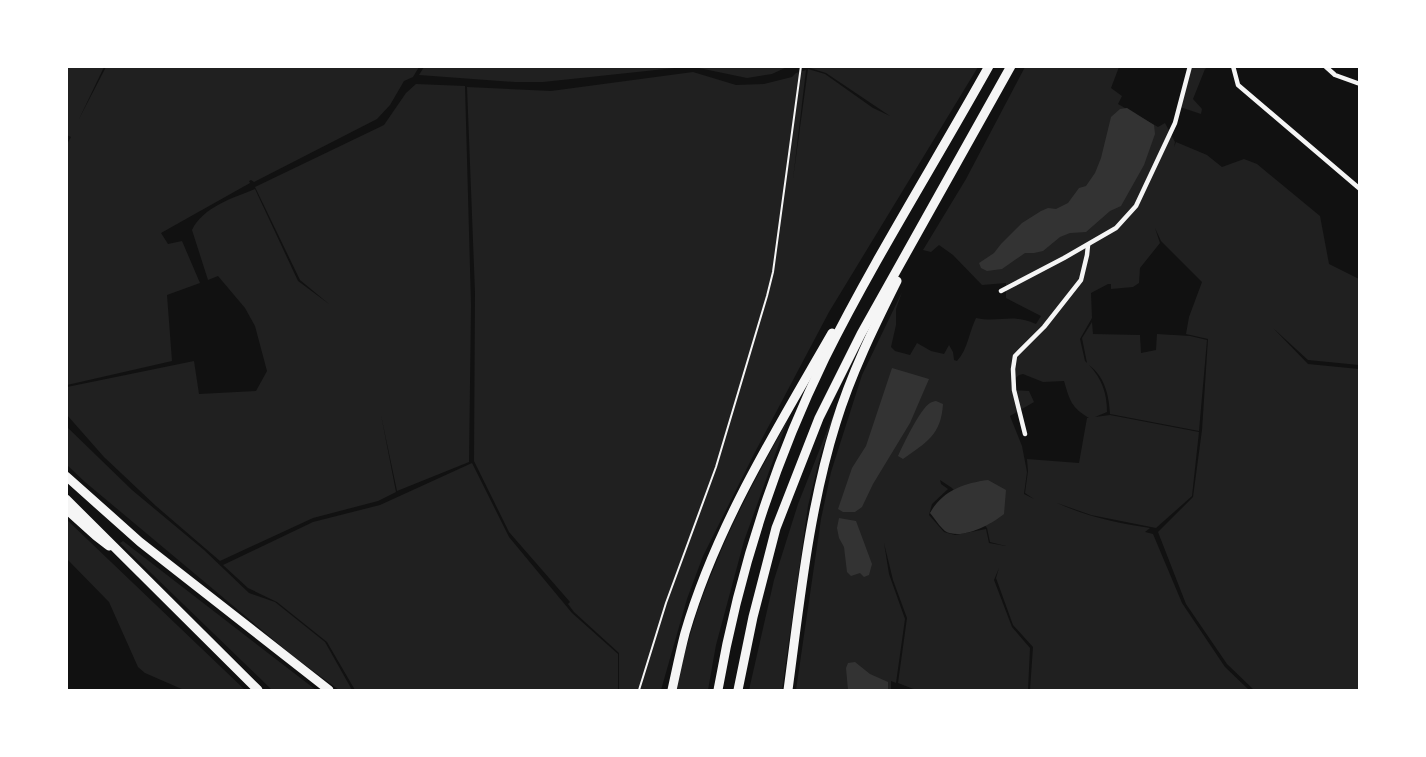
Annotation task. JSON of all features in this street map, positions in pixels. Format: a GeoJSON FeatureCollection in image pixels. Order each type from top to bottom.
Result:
{"type":"FeatureCollection","features":[{"type":"Feature","properties":{"kind":"highway"},"geometry":{"type":"LineString","coordinates":[[718,691],[752,542],[796,422],[825,359],[886,246],[989,66]]}},
{"type":"Feature","properties":{"kind":"highway"},"geometry":{"type":"LineString","coordinates":[[738,691],[752,617],[776,528],[819,418],[861,334],[1011,66]]}},
{"type":"Feature","properties":{"kind":"highway"},"geometry":{"type":"LineString","coordinates":[[788,691],[813,517],[836,423],[862,355],[948,179]]}},
{"type":"Feature","properties":{"kind":"highway"},"geometry":{"type":"LineString","coordinates":[[672,691],[689,621],[711,562],[733,515],[770,442],[841,316],[886,246]]}},
{"type":"Feature","properties":{"kind":"highway"},"geometry":{"type":"LineString","coordinates":[[66,476],[140,542],[329,691]]}},
{"type":"Feature","properties":{"kind":"highway"},"geometry":{"type":"LineString","coordinates":[[66,499],[102,532],[258,691]]}},
{"type":"Feature","properties":{"kind":"highway"},"geometry":{"type":"LineString","coordinates":[[66,509],[125,557]]}},
{"type":"Feature","properties":{"kind":"street"},"geometry":{"type":"LineString","coordinates":[[1000,290],[1116,228],[1136,206],[1175,123],[1190,66]]}},
{"type":"Feature","properties":{"kind":"street"},"geometry":{"type":"LineString","coordinates":[[1233,66],[1238,85],[1360,188]]}},
{"type":"Feature","properties":{"kind":"street"},"geometry":{"type":"LineString","coordinates":[[1325,66],[1335,75],[1360,85]]}},
{"type":"Feature","properties":{"kind":"street"},"geometry":{"type":"LineString","coordinates":[[1025,434],[1014,390],[1015,356],[1044,327],[1081,280],[1088,245]]}},
{"type":"Feature","properties":{"kind":"path"},"geometry":{"type":"LineString","coordinates":[[639,691],[666,603],[716,467],[767,296],[801,66]]}},
{"type":"Feature","properties":{"kind":"shaded area"},"geometry":{"type":"Polygon","coordinates":[[[67,66],[104,67],[79,119],[106,67],[419,67],[413,77],[404,81],[390,105],[377,119],[254,182],[249,181],[250,183],[161,233],[168,244],[182,241],[200,283],[167,295],[172,361],[67,385],[66,146],[71,137],[67,135],[67,66]]]}},
{"type":"Feature","properties":{"kind":"shaded area"},"geometry":{"type":"Polygon","coordinates":[[[424,66],[684,67],[543,82],[515,82],[419,75],[424,66]]]}},
{"type":"Feature","properties":{"kind":"shaded area"},"geometry":{"type":"Polygon","coordinates":[[[787,66],[772,74],[747,78],[694,67],[787,66]]]}},
{"type":"Feature","properties":{"kind":"shaded area"},"geometry":{"type":"Polygon","coordinates":[[[807,67],[978,67],[829,312],[754,454],[703,556],[687,599],[661,690],[619,690],[619,653],[574,612],[568,604],[570,602],[509,532],[474,461],[475,292],[467,87],[551,91],[693,72],[736,85],[764,84],[792,77],[806,70],[793,179],[808,69],[825,74],[873,108],[890,116],[826,73],[807,67]]]}},
{"type":"Feature","properties":{"kind":"shaded area"},"geometry":{"type":"Polygon","coordinates":[[[1025,67],[1119,67],[1111,88],[1122,96],[1118,104],[1158,127],[1165,123],[1175,142],[1174,147],[1176,142],[1207,155],[1222,167],[1244,159],[1257,164],[1320,216],[1329,264],[1359,279],[1359,365],[1308,360],[1273,328],[1308,364],[1359,369],[1359,690],[1254,690],[1227,664],[1186,604],[1158,532],[1193,497],[1202,430],[1208,339],[1186,334],[1189,317],[1202,282],[1161,241],[1155,228],[1160,243],[1140,268],[1139,283],[1133,287],[1111,289],[1111,284],[1108,284],[1091,293],[1092,318],[1080,339],[1087,363],[1082,338],[1092,322],[1093,334],[1140,335],[1141,353],[1156,350],[1157,334],[1207,340],[1199,431],[1110,414],[1105,386],[1089,365],[1103,387],[1106,399],[1107,412],[1095,417],[1110,415],[1199,432],[1192,496],[1156,528],[1091,515],[1057,503],[1080,512],[1103,519],[1150,528],[1145,532],[1153,534],[1182,603],[1225,667],[1249,690],[1030,690],[1033,647],[1013,625],[996,578],[999,568],[994,580],[1012,627],[1030,648],[1028,690],[916,690],[898,683],[907,618],[893,580],[884,543],[889,574],[905,619],[896,683],[891,681],[891,690],[796,690],[821,519],[831,472],[862,375],[902,292],[896,309],[891,347],[895,351],[910,355],[917,343],[931,351],[944,354],[949,345],[954,360],[957,361],[966,346],[976,318],[1020,319],[1036,324],[1041,316],[1006,298],[1006,283],[982,285],[953,255],[939,245],[931,252],[923,250],[966,179],[1025,67]],[[1023,374],[1011,382],[1012,390],[1029,391],[1034,402],[1010,416],[1022,446],[1027,472],[1024,494],[1034,499],[1025,493],[1028,471],[1027,459],[1079,463],[1089,418],[1072,403],[1064,381],[1043,382],[1023,374]],[[940,480],[948,489],[932,504],[929,515],[944,532],[955,535],[986,529],[989,543],[1006,546],[990,542],[987,528],[952,488],[940,480]]]}},
{"type":"Feature","properties":{"kind":"shaded area"},"geometry":{"type":"Polygon","coordinates":[[[1189,67],[1208,67],[1193,99],[1202,109],[1201,114],[1180,107],[1189,67]]]}},
{"type":"Feature","properties":{"kind":"shaded area"},"geometry":{"type":"Polygon","coordinates":[[[416,84],[465,86],[471,305],[469,462],[397,491],[381,415],[396,492],[378,501],[313,518],[220,561],[104,457],[67,415],[67,387],[194,361],[199,394],[256,391],[267,371],[255,326],[245,308],[218,276],[208,280],[192,230],[211,209],[255,189],[298,281],[329,304],[300,280],[255,187],[384,125],[406,93],[416,84]]]}},
{"type":"Feature","properties":{"kind":"shaded area"},"geometry":{"type":"Polygon","coordinates":[[[1127,108],[1154,125],[1155,134],[1144,165],[1121,206],[1110,211],[1086,232],[1060,237],[1043,251],[1025,253],[1002,269],[987,271],[981,268],[979,263],[994,253],[1022,223],[1041,211],[1056,209],[1068,203],[1079,188],[1086,186],[1101,158],[1111,117],[1120,109],[1127,108]]]}},
{"type":"Feature","properties":{"kind":"shaded area"},"geometry":{"type":"Polygon","coordinates":[[[892,368],[929,379],[910,423],[862,507],[855,512],[843,512],[838,509],[852,468],[866,446],[892,368]]]}},
{"type":"Feature","properties":{"kind":"shaded area"},"geometry":{"type":"Polygon","coordinates":[[[840,398],[821,453],[808,506],[782,690],[749,690],[774,580],[798,504],[840,398]]]}},
{"type":"Feature","properties":{"kind":"shaded area"},"geometry":{"type":"Polygon","coordinates":[[[936,401],[943,404],[936,431],[903,459],[898,456],[921,412],[936,401]]]}},
{"type":"Feature","properties":{"kind":"shaded area"},"geometry":{"type":"Polygon","coordinates":[[[788,419],[744,541],[716,645],[708,690],[675,690],[693,626],[724,544],[788,419]]]}},
{"type":"Feature","properties":{"kind":"shaded area"},"geometry":{"type":"Polygon","coordinates":[[[66,426],[132,490],[204,550],[249,593],[275,602],[325,642],[352,690],[339,690],[293,656],[85,482],[67,465],[66,426]]]}},
{"type":"Feature","properties":{"kind":"shaded area"},"geometry":{"type":"Polygon","coordinates":[[[472,463],[509,537],[572,613],[618,654],[618,690],[355,690],[327,642],[277,602],[248,588],[223,565],[313,522],[380,505],[472,463]]]}},
{"type":"Feature","properties":{"kind":"shaded area"},"geometry":{"type":"Polygon","coordinates":[[[988,480],[1006,490],[1004,514],[992,522],[968,533],[952,534],[945,531],[930,513],[941,499],[954,489],[988,480]]]}},
{"type":"Feature","properties":{"kind":"shaded area"},"geometry":{"type":"Polygon","coordinates":[[[839,518],[856,521],[872,564],[869,575],[864,577],[860,573],[851,576],[847,572],[844,547],[837,528],[839,518]]]}},
{"type":"Feature","properties":{"kind":"shaded area"},"geometry":{"type":"Polygon","coordinates":[[[66,519],[245,690],[184,690],[145,673],[138,667],[109,602],[67,559],[66,519]]]}},
{"type":"Feature","properties":{"kind":"shaded area"},"geometry":{"type":"Polygon","coordinates":[[[123,541],[316,690],[272,690],[120,543],[123,541]]]}},
{"type":"Feature","properties":{"kind":"shaded area"},"geometry":{"type":"Polygon","coordinates":[[[855,662],[870,674],[888,682],[888,690],[848,690],[846,668],[848,663],[855,662]]]}}]}
